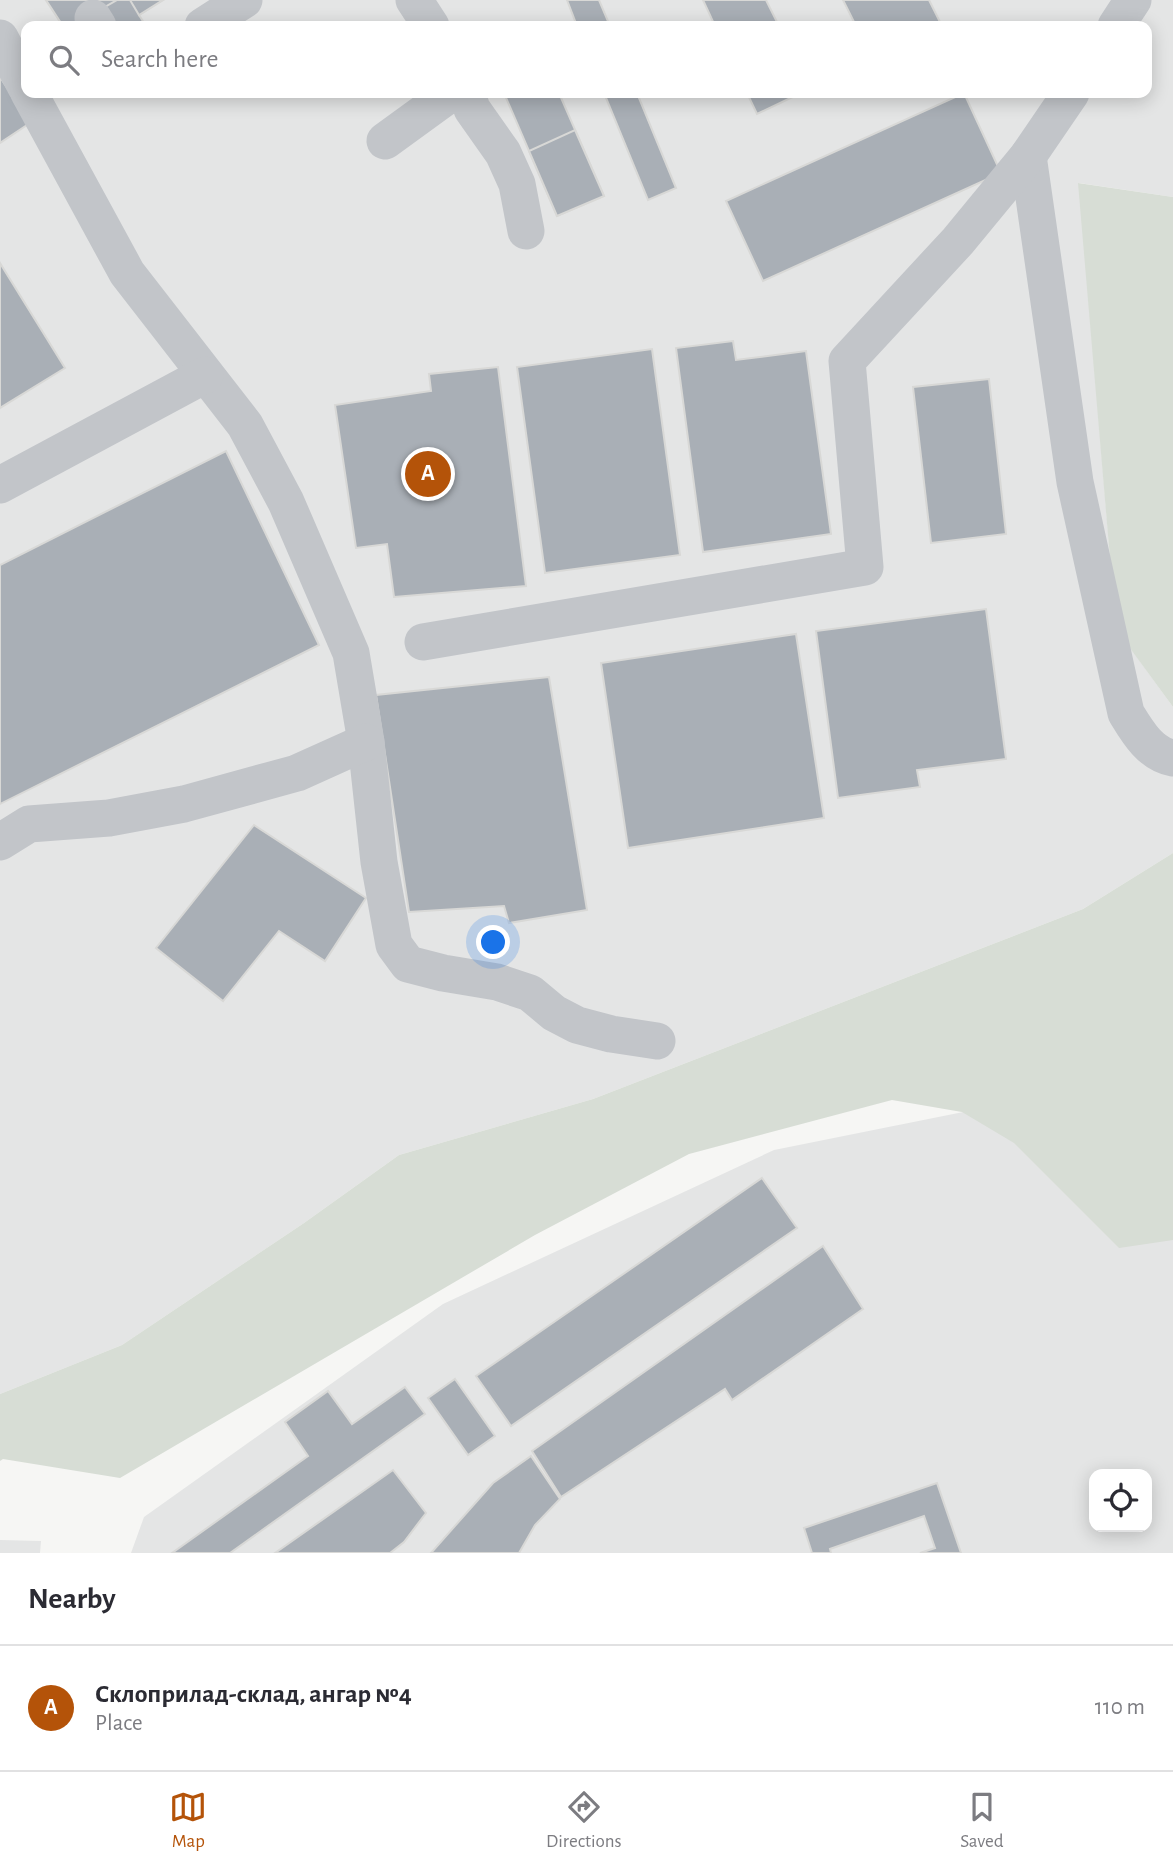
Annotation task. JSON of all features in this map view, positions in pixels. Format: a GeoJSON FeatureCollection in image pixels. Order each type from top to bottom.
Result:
{"type":"FeatureCollection","features":[{"type":"Feature","properties":{"kind":"lane"},"geometry":{"type":"LineString","coordinates":[[211,21],[244,0]]}},
{"type":"Feature","properties":{"kind":"lane"},"geometry":{"type":"LineString","coordinates":[[415,0],[428,21]]}},
{"type":"Feature","properties":{"kind":"lane"},"geometry":{"type":"LineString","coordinates":[[1119,21],[1133,0]]}},
{"type":"Feature","properties":{"kind":"lane"},"geometry":{"type":"LineString","coordinates":[[0,38],[21,78]]}},
{"type":"Feature","properties":{"kind":"lane"},"geometry":{"type":"LineString","coordinates":[[32,98],[127,273],[245,425],[286,502],[351,653],[366,742],[379,862],[394,945],[408,964],[497,982],[530,993],[554,1013],[577,1026],[657,1041]]}},
{"type":"Feature","properties":{"kind":"lane"},"geometry":{"type":"LineString","coordinates":[[385,141],[444,98]]}},
{"type":"Feature","properties":{"kind":"lane"},"geometry":{"type":"LineString","coordinates":[[469,98],[472,109],[503,153],[517,184],[526,231]]}},
{"type":"Feature","properties":{"kind":"lane"},"geometry":{"type":"LineString","coordinates":[[423,642],[865,567],[847,361],[958,241],[1028,156],[1068,98]]}},
{"type":"Feature","properties":{"kind":"lane"},"geometry":{"type":"LineString","coordinates":[[1028,156],[1074,482],[1126,713],[1142,739],[1167,757],[1173,758]]}},
{"type":"Feature","properties":{"kind":"lane"},"geometry":{"type":"LineString","coordinates":[[0,485],[205,375]]}},
{"type":"Feature","properties":{"kind":"lane"},"geometry":{"type":"LineString","coordinates":[[0,842],[29,824],[109,818],[184,804],[297,773],[366,742]]}},
{"type":"Feature","properties":{"kind":"shaded area"},"geometry":{"type":"Polygon","coordinates":[[[0,0],[1173,0],[1173,197],[1079,183],[1116,628],[1173,707],[1173,853],[1083,909],[593,1099],[399,1155],[304,1223],[122,1345],[0,1394],[0,0]]]}},
{"type":"Feature","properties":{"kind":"shaded area"},"geometry":{"type":"Polygon","coordinates":[[[1078,183],[1173,197],[1173,707],[1116,629],[1078,183]]]}},
{"type":"Feature","properties":{"kind":"shaded area"},"geometry":{"type":"Polygon","coordinates":[[[1173,853],[1173,1240],[1119,1248],[1014,1143],[962,1112],[892,1100],[689,1154],[535,1235],[120,1478],[3,1459],[0,1461],[0,1394],[122,1345],[304,1223],[399,1155],[593,1099],[1083,909],[1173,853]]]}},
{"type":"Feature","properties":{"kind":"shaded area"},"geometry":{"type":"Polygon","coordinates":[[[1173,1070],[1173,1553],[131,1553],[144,1517],[443,1304],[774,1150],[1173,1070]]]}},
{"type":"Feature","properties":{"kind":"shaded area"},"geometry":{"type":"Polygon","coordinates":[[[0,1540],[41,1541],[40,1553],[0,1553],[0,1540]]]}},
{"type":"Feature","properties":{"kind":"building"},"geometry":{"type":"Polygon","coordinates":[[[46,0],[163,0],[139,15],[143,21],[60,21],[46,0]]]}},
{"type":"Feature","properties":{"kind":"building"},"geometry":{"type":"Polygon","coordinates":[[[46,0],[117,0],[98,11],[91,21],[60,21],[46,0]]]}},
{"type":"Feature","properties":{"kind":"building"},"geometry":{"type":"Polygon","coordinates":[[[130,0],[163,0],[139,15],[130,0]]]}},
{"type":"Feature","properties":{"kind":"building"},"geometry":{"type":"Polygon","coordinates":[[[567,0],[599,0],[608,21],[575,21],[567,0]]]}},
{"type":"Feature","properties":{"kind":"building"},"geometry":{"type":"Polygon","coordinates":[[[703,0],[766,0],[776,21],[713,21],[703,0]]]}},
{"type":"Feature","properties":{"kind":"building"},"geometry":{"type":"Polygon","coordinates":[[[843,0],[929,0],[940,21],[854,21],[843,0]]]}},
{"type":"Feature","properties":{"kind":"building"},"geometry":{"type":"Polygon","coordinates":[[[0,77],[30,123],[0,143],[0,77]]]}},
{"type":"Feature","properties":{"kind":"building"},"geometry":{"type":"Polygon","coordinates":[[[506,98],[561,98],[604,196],[557,216],[506,98]]]}},
{"type":"Feature","properties":{"kind":"building"},"geometry":{"type":"Polygon","coordinates":[[[606,98],[639,98],[676,188],[648,200],[606,98]]]}},
{"type":"Feature","properties":{"kind":"building"},"geometry":{"type":"Polygon","coordinates":[[[749,98],[791,98],[757,114],[749,98]]]}},
{"type":"Feature","properties":{"kind":"building"},"geometry":{"type":"Polygon","coordinates":[[[953,98],[966,98],[1001,173],[763,281],[726,201],[953,98]]]}},
{"type":"Feature","properties":{"kind":"building"},"geometry":{"type":"Polygon","coordinates":[[[575,130],[604,196],[557,216],[529,151],[575,130]]]}},
{"type":"Feature","properties":{"kind":"building"},"geometry":{"type":"Polygon","coordinates":[[[0,263],[65,368],[0,408],[0,263]]]}},
{"type":"Feature","properties":{"kind":"building"},"geometry":{"type":"Polygon","coordinates":[[[733,341],[736,360],[806,351],[831,534],[703,552],[676,348],[733,341]]]}},
{"type":"Feature","properties":{"kind":"building"},"geometry":{"type":"Polygon","coordinates":[[[652,349],[680,555],[545,573],[517,367],[652,349]]]}},
{"type":"Feature","properties":{"kind":"building"},"geometry":{"type":"Polygon","coordinates":[[[498,367],[526,586],[394,597],[387,544],[356,548],[335,405],[431,391],[429,374],[498,367]]]}},
{"type":"Feature","properties":{"kind":"building"},"geometry":{"type":"Polygon","coordinates":[[[989,379],[1006,534],[931,543],[913,387],[989,379]]]}},
{"type":"Feature","properties":{"kind":"building"},"geometry":{"type":"Polygon","coordinates":[[[226,451],[319,645],[0,804],[0,565],[226,451]]]}},
{"type":"Feature","properties":{"kind":"building"},"geometry":{"type":"Polygon","coordinates":[[[986,609],[1006,759],[917,770],[920,787],[838,798],[816,631],[986,609]]]}},
{"type":"Feature","properties":{"kind":"building"},"geometry":{"type":"Polygon","coordinates":[[[796,634],[824,818],[628,848],[601,663],[796,634]]]}},
{"type":"Feature","properties":{"kind":"building"},"geometry":{"type":"Polygon","coordinates":[[[549,677],[587,910],[509,923],[504,906],[409,912],[376,695],[549,677]]]}},
{"type":"Feature","properties":{"kind":"building"},"geometry":{"type":"Polygon","coordinates":[[[254,825],[366,898],[325,961],[279,931],[223,1001],[156,948],[254,825]]]}},
{"type":"Feature","properties":{"kind":"building"},"geometry":{"type":"Polygon","coordinates":[[[762,1178],[797,1228],[511,1426],[476,1376],[762,1178]]]}},
{"type":"Feature","properties":{"kind":"building"},"geometry":{"type":"Polygon","coordinates":[[[823,1246],[863,1309],[732,1400],[725,1389],[561,1497],[532,1451],[823,1246]]]}},
{"type":"Feature","properties":{"kind":"building"},"geometry":{"type":"Polygon","coordinates":[[[455,1379],[495,1436],[468,1455],[428,1398],[455,1379]]]}},
{"type":"Feature","properties":{"kind":"building"},"geometry":{"type":"Polygon","coordinates":[[[405,1387],[425,1414],[230,1553],[172,1553],[308,1456],[285,1422],[328,1391],[352,1424],[405,1387]]]}},
{"type":"Feature","properties":{"kind":"building"},"geometry":{"type":"Polygon","coordinates":[[[531,1456],[560,1499],[535,1525],[519,1553],[431,1553],[493,1483],[531,1456]]]}},
{"type":"Feature","properties":{"kind":"building"},"geometry":{"type":"Polygon","coordinates":[[[393,1470],[426,1513],[404,1542],[390,1553],[275,1553],[393,1470]]]}},
{"type":"Feature","properties":{"kind":"building"},"geometry":{"type":"Polygon","coordinates":[[[937,1483],[961,1553],[920,1553],[935,1548],[924,1516],[830,1549],[831,1553],[812,1553],[804,1528],[937,1483]]]}},
{"type":"Feature","properties":{"kind":"place","name":"Склоприлад-склад, ангар №4"},"geometry":{"type":"Point","coordinates":[428,474]}}]}
